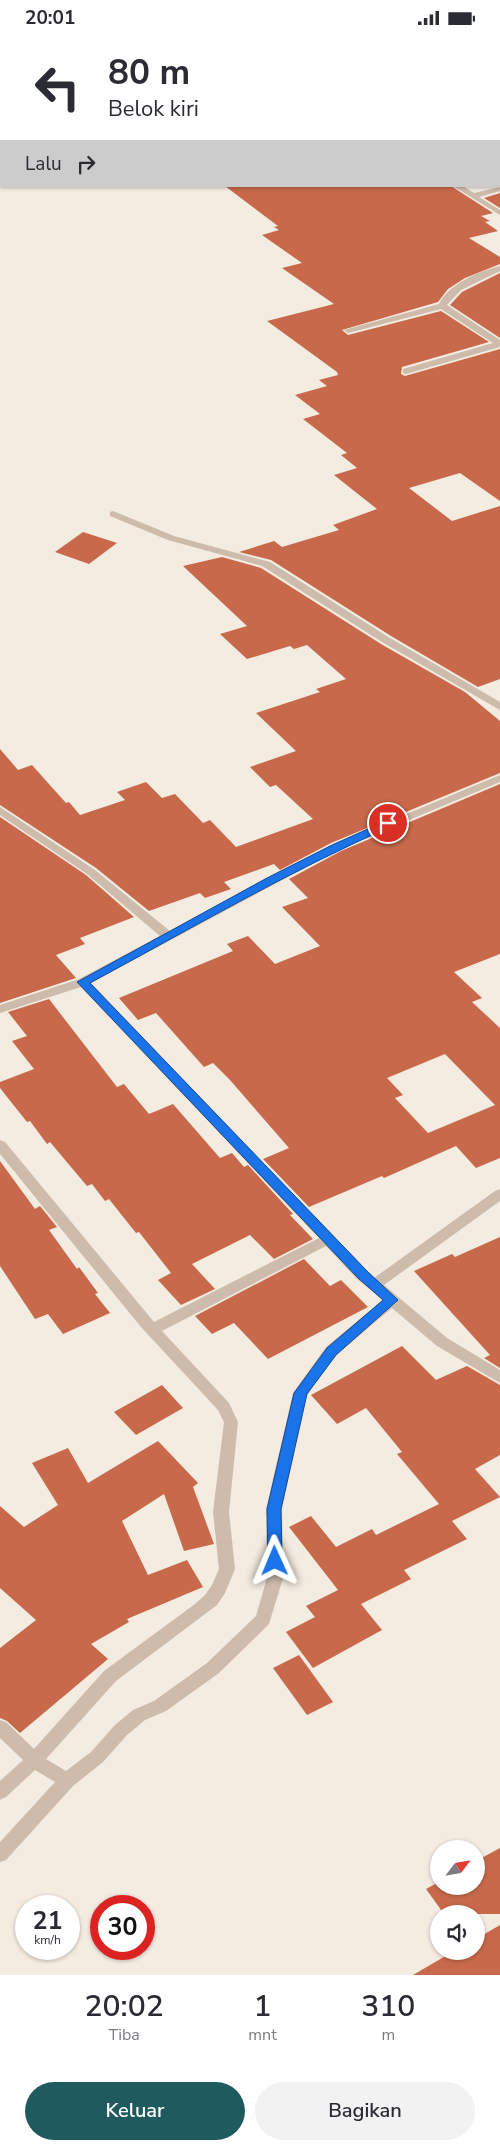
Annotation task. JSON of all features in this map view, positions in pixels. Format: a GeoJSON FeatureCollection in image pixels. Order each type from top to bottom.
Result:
{"type":"FeatureCollection","features":[{"type":"Feature","properties":{"kind":"street"},"geometry":{"type":"LineString","coordinates":[[460,187],[500,213]]}},
{"type":"Feature","properties":{"kind":"street"},"geometry":{"type":"LineString","coordinates":[[473,196],[500,189]]}},
{"type":"Feature","properties":{"kind":"street"},"geometry":{"type":"LineString","coordinates":[[348,330],[442,306],[447,297],[480,275],[500,267]]}},
{"type":"Feature","properties":{"kind":"street"},"geometry":{"type":"LineString","coordinates":[[442,306],[500,344]]}},
{"type":"Feature","properties":{"kind":"street"},"geometry":{"type":"LineString","coordinates":[[406,371],[500,344]]}},
{"type":"Feature","properties":{"kind":"street"},"geometry":{"type":"LineString","coordinates":[[113,514],[171,538],[266,564],[386,640],[500,707]]}},
{"type":"Feature","properties":{"kind":"street"},"geometry":{"type":"LineString","coordinates":[[0,1009],[83,982],[167,935],[336,847],[500,778]]}},
{"type":"Feature","properties":{"kind":"street"},"geometry":{"type":"LineString","coordinates":[[0,810],[91,872],[167,935]]}},
{"type":"Feature","properties":{"kind":"street"},"geometry":{"type":"LineString","coordinates":[[83,982],[352,1262],[362,1275],[442,1342],[500,1377]]}},
{"type":"Feature","properties":{"kind":"street"},"geometry":{"type":"LineString","coordinates":[[0,1145],[153,1329],[224,1407],[231,1422],[221,1512],[227,1569],[211,1600],[110,1676],[34,1760],[0,1792]]}},
{"type":"Feature","properties":{"kind":"street"},"geometry":{"type":"LineString","coordinates":[[374,1285],[500,1194]]}},
{"type":"Feature","properties":{"kind":"street"},"geometry":{"type":"LineString","coordinates":[[153,1329],[329,1239]]}},
{"type":"Feature","properties":{"kind":"street"},"geometry":{"type":"LineString","coordinates":[[0,1854],[58,1776],[97,1757],[121,1730],[139,1715],[160,1706],[213,1668],[262,1619],[275,1578],[274,1509],[300,1393],[331,1351],[392,1300]]}},
{"type":"Feature","properties":{"kind":"street"},"geometry":{"type":"LineString","coordinates":[[0,1727],[34,1760],[58,1776]]}},
{"type":"Feature","properties":{"kind":"building"},"geometry":{"type":"Polygon","coordinates":[[[226,187],[453,187],[493,213],[481,216],[490,221],[485,222],[498,231],[469,238],[500,257],[500,264],[465,278],[448,289],[438,302],[342,330],[348,335],[441,311],[489,342],[402,367],[401,374],[405,376],[500,349],[500,501],[460,473],[409,488],[452,521],[500,506],[500,679],[478,687],[391,636],[271,560],[239,552],[274,541],[282,547],[339,530],[333,525],[377,509],[334,475],[357,468],[341,455],[347,453],[303,419],[320,414],[295,395],[327,386],[319,380],[338,375],[337,372],[267,321],[334,304],[282,268],[302,263],[262,235],[279,230],[274,227],[278,226],[226,187]]]}},
{"type":"Feature","properties":{"kind":"building"},"geometry":{"type":"Polygon","coordinates":[[[500,193],[500,208],[484,198],[500,193]]]}},
{"type":"Feature","properties":{"kind":"building"},"geometry":{"type":"Polygon","coordinates":[[[500,273],[500,338],[450,305],[462,292],[500,273]]]}},
{"type":"Feature","properties":{"kind":"building"},"geometry":{"type":"Polygon","coordinates":[[[83,532],[117,543],[89,564],[55,552],[83,532]]]}},
{"type":"Feature","properties":{"kind":"building"},"geometry":{"type":"Polygon","coordinates":[[[222,557],[261,568],[381,644],[465,692],[500,721],[500,773],[331,843],[280,870],[274,864],[224,882],[231,889],[205,898],[200,893],[149,911],[96,868],[0,805],[0,749],[18,770],[32,765],[66,803],[69,802],[80,815],[125,800],[117,792],[146,782],[162,798],[175,794],[203,823],[210,820],[236,847],[313,819],[276,785],[270,787],[250,767],[296,751],[256,713],[320,692],[316,689],[346,679],[307,645],[294,649],[290,646],[247,659],[220,634],[247,626],[183,566],[222,557]]]}},
{"type":"Feature","properties":{"kind":"building"},"geometry":{"type":"Polygon","coordinates":[[[500,784],[500,954],[454,972],[482,998],[472,1002],[500,1028],[500,1158],[476,1168],[456,1146],[384,1178],[382,1176],[309,1207],[263,1159],[289,1148],[230,1080],[213,1063],[204,1067],[156,1013],[138,1020],[119,998],[233,951],[227,944],[248,936],[275,964],[320,946],[282,907],[308,898],[289,879],[341,851],[500,784]],[[445,1054],[387,1078],[403,1095],[395,1098],[428,1133],[495,1105],[445,1054]]]}},
{"type":"Feature","properties":{"kind":"building"},"geometry":{"type":"Polygon","coordinates":[[[0,817],[86,875],[134,917],[80,938],[85,944],[56,955],[76,978],[0,1003],[0,817]]]}},
{"type":"Feature","properties":{"kind":"building"},"geometry":{"type":"Polygon","coordinates":[[[49,999],[117,1087],[124,1084],[149,1114],[173,1104],[220,1158],[232,1153],[244,1167],[248,1165],[313,1239],[274,1259],[250,1235],[192,1264],[215,1289],[181,1305],[158,1280],[171,1273],[139,1232],[136,1233],[109,1199],[105,1201],[92,1184],[87,1186],[50,1142],[47,1144],[30,1121],[27,1122],[0,1088],[0,1082],[34,1069],[12,1041],[27,1036],[8,1012],[49,999]]]}},
{"type":"Feature","properties":{"kind":"building"},"geometry":{"type":"Polygon","coordinates":[[[0,1161],[35,1209],[40,1206],[57,1227],[49,1230],[77,1269],[79,1267],[98,1293],[95,1294],[110,1313],[63,1334],[48,1314],[35,1319],[0,1266],[0,1161]]]}},
{"type":"Feature","properties":{"kind":"building"},"geometry":{"type":"Polygon","coordinates":[[[500,1237],[500,1368],[484,1358],[490,1355],[414,1271],[452,1254],[455,1257],[500,1237]]]}},
{"type":"Feature","properties":{"kind":"building"},"geometry":{"type":"Polygon","coordinates":[[[304,1259],[330,1286],[341,1280],[368,1307],[268,1359],[234,1323],[212,1334],[195,1316],[304,1259]]]}},
{"type":"Feature","properties":{"kind":"building"},"geometry":{"type":"Polygon","coordinates":[[[402,1346],[436,1380],[467,1366],[500,1385],[500,1455],[475,1469],[500,1497],[452,1521],[467,1539],[404,1570],[411,1579],[361,1604],[382,1630],[313,1668],[286,1632],[315,1617],[306,1606],[338,1590],[289,1527],[311,1516],[336,1547],[372,1529],[376,1535],[439,1504],[397,1454],[402,1452],[366,1408],[337,1424],[311,1395],[402,1346]]]}},
{"type":"Feature","properties":{"kind":"building"},"geometry":{"type":"Polygon","coordinates":[[[162,1385],[183,1408],[136,1435],[114,1412],[162,1385]]]}},
{"type":"Feature","properties":{"kind":"building"},"geometry":{"type":"Polygon","coordinates":[[[158,1441],[198,1483],[193,1487],[214,1544],[184,1551],[164,1494],[122,1521],[148,1575],[187,1560],[203,1587],[127,1619],[129,1622],[91,1644],[108,1659],[20,1733],[7,1721],[0,1718],[0,1648],[36,1620],[0,1588],[0,1506],[24,1527],[58,1505],[32,1463],[68,1448],[88,1483],[158,1441]]]}},
{"type":"Feature","properties":{"kind":"building"},"geometry":{"type":"Polygon","coordinates":[[[299,1655],[333,1702],[307,1715],[273,1668],[299,1655]]]}},
{"type":"Feature","properties":{"kind":"building"},"geometry":{"type":"Polygon","coordinates":[[[500,1848],[500,1914],[485,1914],[485,1905],[438,1905],[430,1895],[485,1895],[485,1856],[500,1848]]]}},
{"type":"Feature","properties":{"kind":"building"},"geometry":{"type":"Polygon","coordinates":[[[500,1925],[500,1975],[413,1975],[439,1960],[485,1960],[485,1934],[500,1925]]]}},
{"type":"Feature","properties":{"kind":"route"},"geometry":{"type":"LineString","coordinates":[[275,1561],[274,1509],[300,1393],[331,1351],[392,1300],[362,1275],[352,1262],[83,982],[270,880],[388,823]]}}]}
